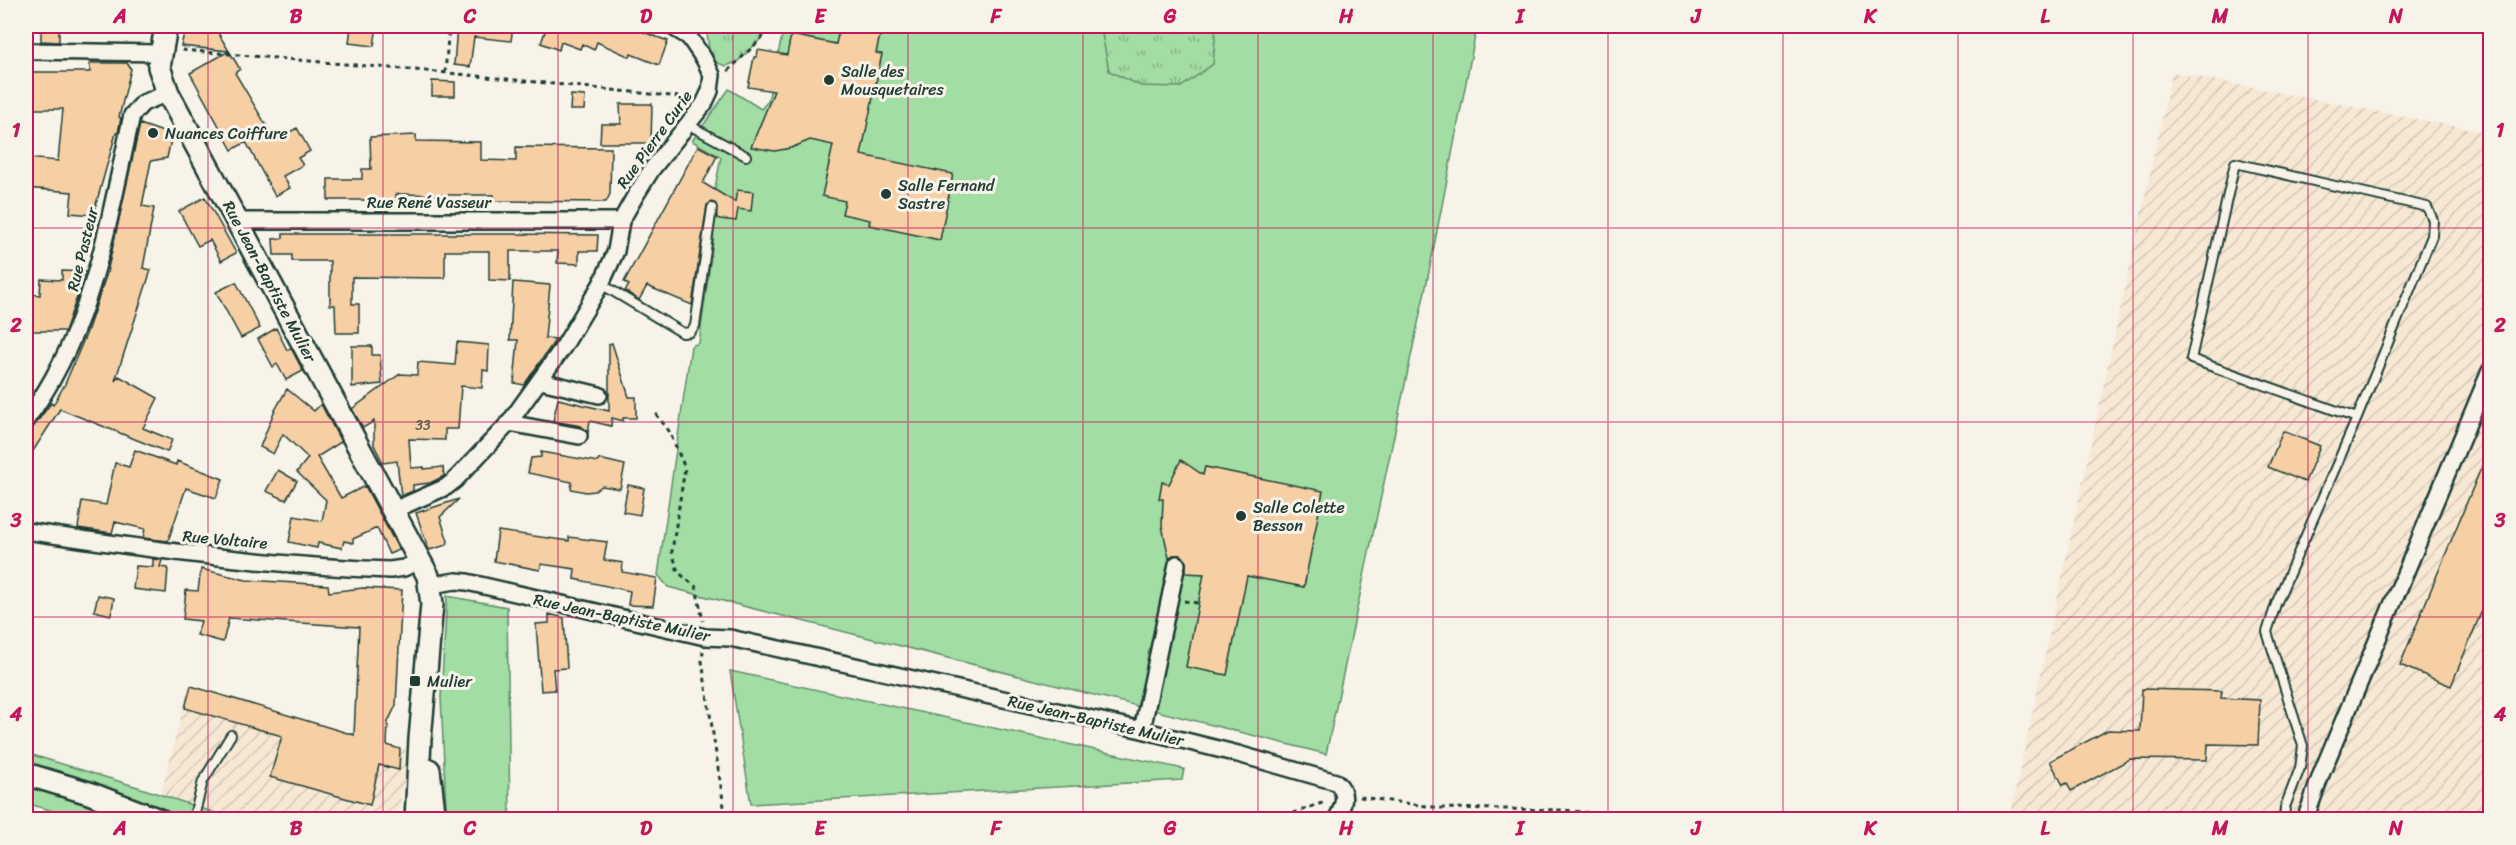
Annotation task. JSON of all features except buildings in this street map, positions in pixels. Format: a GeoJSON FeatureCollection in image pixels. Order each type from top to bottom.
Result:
{"type":"FeatureCollection","features":[{"type":"Feature","properties":{"kind":"main road"},"geometry":{"type":"LineString","coordinates":[[163,73],[166,26]]}},
{"type":"Feature","properties":{"kind":"main road","name":"Rue Jean-Baptiste Mulier"},"geometry":{"type":"LineString","coordinates":[[163,73],[237,221],[421,560],[431,585]]}},
{"type":"Feature","properties":{"kind":"main road"},"geometry":{"type":"LineString","coordinates":[[416,819],[418,758],[426,693],[432,604],[431,585]]}},
{"type":"Feature","properties":{"kind":"main road"},"geometry":{"type":"LineString","coordinates":[[426,693],[430,791],[435,819]]}},
{"type":"Feature","properties":{"kind":"main road"},"geometry":{"type":"LineString","coordinates":[[26,774],[89,793],[159,819]]}},
{"type":"Feature","properties":{"kind":"street"},"geometry":{"type":"LineString","coordinates":[[671,26],[682,31],[693,42],[712,75]]}},
{"type":"Feature","properties":{"kind":"street"},"geometry":{"type":"LineString","coordinates":[[26,51],[163,73]]}},
{"type":"Feature","properties":{"kind":"street","name":"Rue Pasteur"},"geometry":{"type":"LineString","coordinates":[[26,420],[63,364],[81,322],[100,258],[132,116],[163,73]]}},
{"type":"Feature","properties":{"kind":"street","name":"Rue Pierre Curie"},"geometry":{"type":"LineString","coordinates":[[394,510],[446,488],[509,423],[541,381],[584,317],[601,284],[616,250],[621,221],[652,169],[705,100],[712,75]]}},
{"type":"Feature","properties":{"kind":"street","name":"Rue René Vasseur"},"geometry":{"type":"LineString","coordinates":[[237,221],[621,221]]}},
{"type":"Feature","properties":{"kind":"street"},"geometry":{"type":"LineString","coordinates":[[2305,819],[2322,772],[2490,371]]}},
{"type":"Feature","properties":{"kind":"street"},"geometry":{"type":"LineString","coordinates":[[541,381],[599,395]]}},
{"type":"Feature","properties":{"kind":"street"},"geometry":{"type":"LineString","coordinates":[[509,423],[579,436]]}},
{"type":"Feature","properties":{"kind":"street","name":"Rue Voltaire"},"geometry":{"type":"LineString","coordinates":[[26,531],[177,553],[251,561],[390,570],[404,568],[421,560]]}},
{"type":"Feature","properties":{"kind":"street"},"geometry":{"type":"LineString","coordinates":[[1142,730],[1177,564]]}},
{"type":"Feature","properties":{"kind":"street","name":"Rue Jean-Baptiste Mulier"},"geometry":{"type":"LineString","coordinates":[[431,585],[461,581],[705,637],[730,638],[1142,730],[1238,754],[1334,782],[1341,786],[1344,795]]}},
{"type":"Feature","properties":{"kind":"street"},"geometry":{"type":"LineString","coordinates":[[1336,819],[1344,795]]}},
{"type":"Feature","properties":{"kind":"lane"},"geometry":{"type":"LineString","coordinates":[[687,124],[746,156]]}},
{"type":"Feature","properties":{"kind":"lane"},"geometry":{"type":"LineString","coordinates":[[2284,819],[2285,807],[2300,768],[2302,746],[2267,632],[2276,604],[2356,418],[2432,236],[2433,220],[2427,207],[2235,163],[2191,359],[2356,418]]}},
{"type":"Feature","properties":{"kind":"lane"},"geometry":{"type":"LineString","coordinates":[[601,284],[683,333],[690,332],[695,326],[712,208]]}},
{"type":"Feature","properties":{"kind":"lane"},"geometry":{"type":"LineString","coordinates":[[193,819],[202,781],[231,735]]}},
{"type":"Feature","properties":{"kind":"path"},"geometry":{"type":"LineString","coordinates":[[445,73],[449,26]]}},
{"type":"Feature","properties":{"kind":"path"},"geometry":{"type":"LineString","coordinates":[[712,75],[728,71],[774,26]]}},
{"type":"Feature","properties":{"kind":"path"},"geometry":{"type":"LineString","coordinates":[[163,73],[182,50],[445,73],[705,100]]}},
{"type":"Feature","properties":{"kind":"path"},"geometry":{"type":"LineString","coordinates":[[656,414],[669,431],[685,468],[672,551],[678,572],[696,587],[705,637],[702,662],[726,819]]}},
{"type":"Feature","properties":{"kind":"path"},"geometry":{"type":"LineString","coordinates":[[1140,819],[1293,813],[1344,795],[1440,808],[1564,810],[1658,819]]}},
{"type":"Feature","properties":{"kind":"shaded area"},"geometry":{"type":"Polygon","coordinates":[[[2172,72],[2490,133],[2490,819],[2009,820],[2172,72]]]}},
{"type":"Feature","properties":{"kind":"shaded area"},"geometry":{"type":"Polygon","coordinates":[[[189,685],[410,751],[397,819],[233,819],[161,794],[189,685]]]}},
{"type":"Feature","properties":{"kind":"green space"},"geometry":{"type":"Polygon","coordinates":[[[706,26],[774,26],[737,62],[726,66],[714,62],[709,49],[706,26]]]}},
{"type":"Feature","properties":{"kind":"green space"},"geometry":{"type":"Polygon","coordinates":[[[781,26],[1477,26],[1429,272],[1326,754],[668,587],[658,575],[691,346],[699,343],[713,241],[715,188],[721,157],[692,141],[729,89],[761,109],[768,101],[782,36],[777,30],[781,26]]]}},
{"type":"Feature","properties":{"kind":"green space"},"geometry":{"type":"Polygon","coordinates":[[[1104,26],[1216,26],[1213,64],[1181,87],[1141,86],[1109,71],[1102,34],[1104,26]]]}},
{"type":"Feature","properties":{"kind":"green space"},"geometry":{"type":"Polygon","coordinates":[[[447,596],[507,607],[510,819],[475,819],[469,815],[446,809],[441,697],[447,596]]]}},
{"type":"Feature","properties":{"kind":"green space"},"geometry":{"type":"Polygon","coordinates":[[[730,671],[1184,769],[1182,780],[751,804],[730,671]]]}},
{"type":"Feature","properties":{"kind":"green space"},"geometry":{"type":"Polygon","coordinates":[[[26,753],[233,819],[79,819],[26,803],[26,753]]]}},
{"type":"Feature","properties":{"kind":"place","name":"Salle des Mousquetaires"},"geometry":{"type":"Point","coordinates":[829,80]}},
{"type":"Feature","properties":{"kind":"place","name":"Nuances Coiffure"},"geometry":{"type":"Point","coordinates":[153,133]}},
{"type":"Feature","properties":{"kind":"place","name":"Salle Fernand Sastre"},"geometry":{"type":"Point","coordinates":[886,194]}},
{"type":"Feature","properties":{"kind":"place","name":"Salle Colette Besson"},"geometry":{"type":"Point","coordinates":[1241,516]}},
{"type":"Feature","properties":{"kind":"place","name":"Mulier"},"geometry":{"type":"Point","coordinates":[415,681]}}]}
